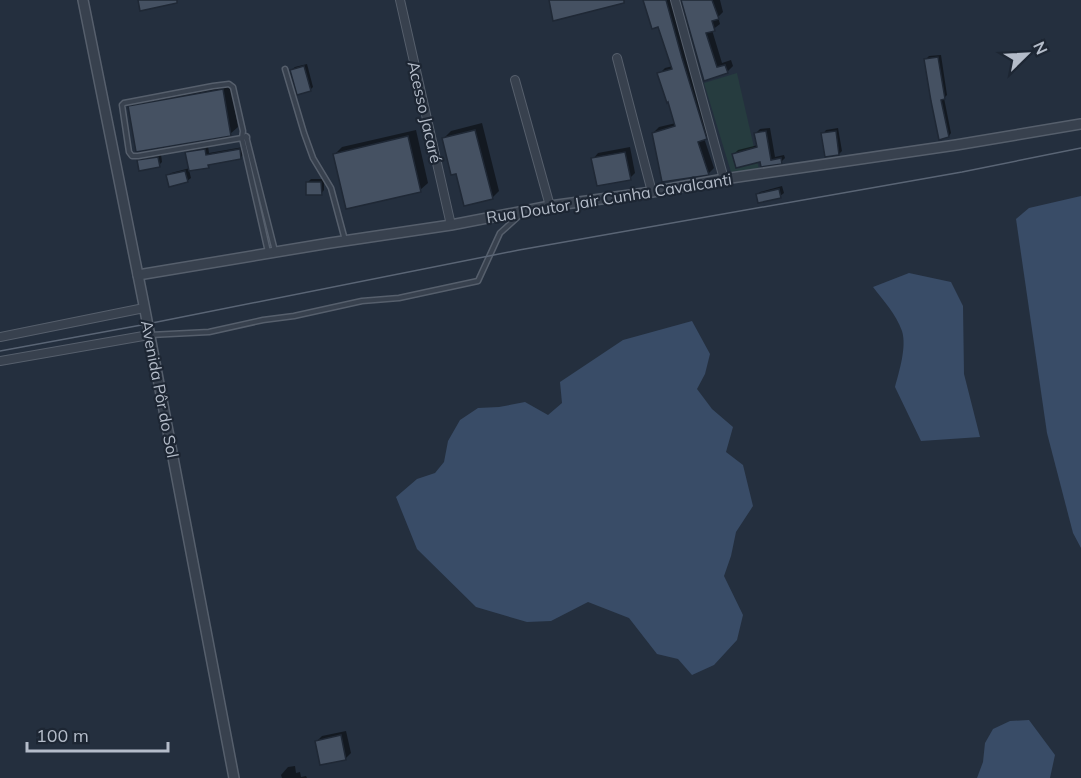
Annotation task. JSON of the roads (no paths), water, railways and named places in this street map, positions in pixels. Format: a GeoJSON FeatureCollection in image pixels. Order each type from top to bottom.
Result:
{"type":"FeatureCollection","features":[{"type":"Feature","properties":{"kind":"street","name":"Avenida Pôr do Sol"},"geometry":{"type":"LineString","coordinates":[[84,0],[234,778]]}},
{"type":"Feature","properties":{"kind":"street","name":"Acesso Jacaré"},"geometry":{"type":"LineString","coordinates":[[400,0],[451,225]]}},
{"type":"Feature","properties":{"kind":"street"},"geometry":{"type":"LineString","coordinates":[[675,0],[724,179]]}},
{"type":"Feature","properties":{"kind":"street"},"geometry":{"type":"LineString","coordinates":[[617,58],[652,192]]}},
{"type":"Feature","properties":{"kind":"street"},"geometry":{"type":"LineString","coordinates":[[515,80],[550,206]]}},
{"type":"Feature","properties":{"kind":"street","name":"Rua Doutor Jair Cunha Cavalcanti"},"geometry":{"type":"LineString","coordinates":[[138,275],[345,240],[451,225],[550,206],[1081,124]]}},
{"type":"Feature","properties":{"kind":"street"},"geometry":{"type":"LineString","coordinates":[[0,337],[144,308]]}},
{"type":"Feature","properties":{"kind":"street"},"geometry":{"type":"LineString","coordinates":[[0,361],[149,335]]}},
{"type":"Feature","properties":{"kind":"lane"},"geometry":{"type":"LineString","coordinates":[[285,69],[313,158],[331,188],[345,240]]}},
{"type":"Feature","properties":{"kind":"lane"},"geometry":{"type":"LineString","coordinates":[[244,137],[132,156],[129,152],[122,105],[213,86],[229,84],[233,87],[271,252]]}},
{"type":"Feature","properties":{"kind":"lane"},"geometry":{"type":"LineString","coordinates":[[149,335],[209,332],[363,302],[399,298],[478,281],[500,233],[523,211]]}},
{"type":"Feature","properties":{"kind":"water"},"geometry":{"type":"Polygon","coordinates":[[[1081,196],[1081,548],[1073,533],[1047,433],[1016,219],[1029,208],[1081,196]]]}},
{"type":"Feature","properties":{"kind":"water"},"geometry":{"type":"Polygon","coordinates":[[[909,273],[951,282],[963,306],[964,374],[980,437],[921,441],[895,387],[903,352],[902,331],[893,313],[873,287],[909,273]]]}},
{"type":"Feature","properties":{"kind":"water"},"geometry":{"type":"Polygon","coordinates":[[[692,321],[710,354],[705,374],[697,389],[712,409],[733,427],[726,452],[743,465],[753,506],[736,532],[724,576],[743,615],[737,640],[714,665],[692,675],[678,659],[657,654],[629,618],[588,602],[551,621],[527,622],[476,607],[417,549],[396,497],[417,479],[435,473],[444,462],[448,441],[460,420],[478,408],[525,402],[548,415],[562,403],[560,382],[623,340],[692,321]]]}},
{"type":"Feature","properties":{"kind":"water"},"geometry":{"type":"Polygon","coordinates":[[[1029,720],[1055,755],[1050,778],[977,778],[983,762],[985,743],[993,729],[1010,721],[1029,720]]]}},
{"type":"Feature","properties":{"kind":"tram line"},"geometry":{"type":"LineString","coordinates":[[0,351],[519,250],[962,172],[1081,148]]}}]}
